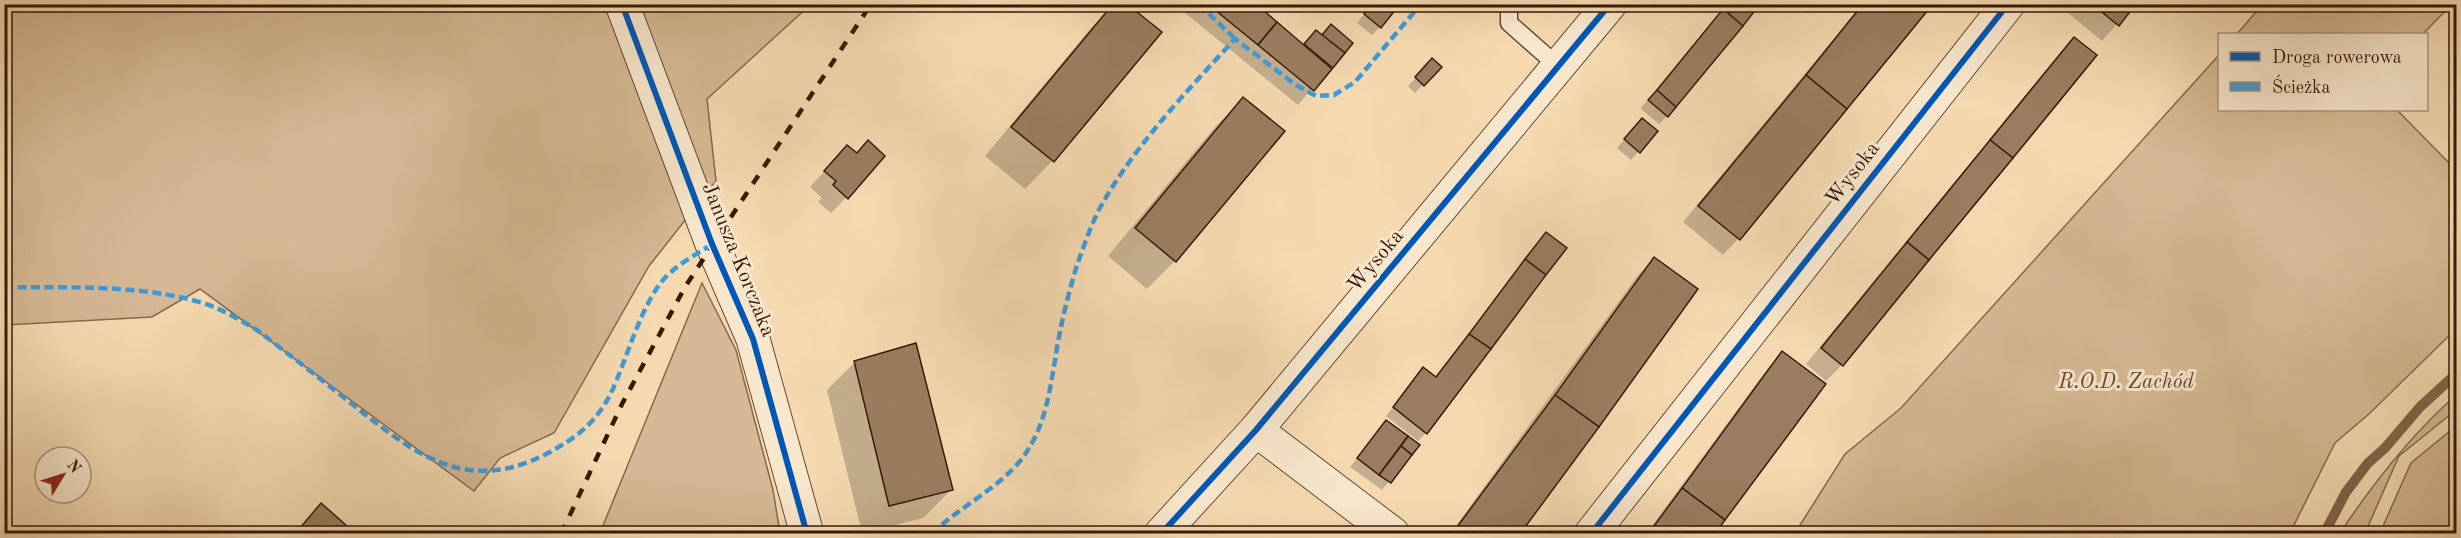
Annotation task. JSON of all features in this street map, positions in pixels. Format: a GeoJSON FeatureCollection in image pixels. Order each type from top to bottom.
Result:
{"type":"FeatureCollection","features":[{"type":"Feature","properties":{"kind":"street","name":"Janusza Korczaka"},"geometry":{"type":"LineString","coordinates":[[622,4],[712,244],[753,339],[807,534]]}},
{"type":"Feature","properties":{"kind":"street","name":"Wysoka"},"geometry":{"type":"LineString","coordinates":[[1161,534],[1256,430],[1560,68],[1610,4]]}},
{"type":"Feature","properties":{"kind":"street","name":"Wysoka"},"geometry":{"type":"LineString","coordinates":[[1591,534],[2008,4]]}},
{"type":"Feature","properties":{"kind":"street"},"geometry":{"type":"LineString","coordinates":[[1256,430],[1393,534]]}},
{"type":"Feature","properties":{"kind":"lane"},"geometry":{"type":"LineString","coordinates":[[1509,4],[1509,23],[1560,68]]}},
{"type":"Feature","properties":{"kind":"green space"},"geometry":{"type":"Polygon","coordinates":[[[2262,4],[2451,5],[2424,33],[2238,33],[2262,4]]]}},
{"type":"Feature","properties":{"kind":"green space"},"geometry":{"type":"Polygon","coordinates":[[[4,5],[810,5],[707,99],[716,181],[649,266],[554,433],[500,458],[474,491],[200,289],[152,317],[5,325],[4,5]]]}},
{"type":"Feature","properties":{"kind":"green space","name":"R.O.D. Zachód"},"geometry":{"type":"Polygon","coordinates":[[[2218,56],[2218,111],[2398,111],[2456,170],[2456,329],[2369,414],[2335,443],[2290,533],[1795,533],[1845,454],[1901,408],[2218,56]]]}},
{"type":"Feature","properties":{"kind":"green space"},"geometry":{"type":"Polygon","coordinates":[[[702,283],[736,350],[773,490],[780,533],[600,533],[702,283]]]}},
{"type":"Feature","properties":{"kind":"green space"},"geometry":{"type":"Polygon","coordinates":[[[2456,395],[2456,410],[2399,456],[2365,533],[2340,533],[2394,460],[2456,395]]]}},
{"type":"Feature","properties":{"kind":"green space"},"geometry":{"type":"Polygon","coordinates":[[[2456,426],[2456,533],[2380,533],[2411,463],[2456,426]]]}},
{"type":"Feature","properties":{"kind":"building"},"geometry":{"type":"Polygon","coordinates":[[[1113,4],[1127,4],[1162,32],[1054,162],[1011,127],[1113,4]]]}},
{"type":"Feature","properties":{"kind":"building"},"geometry":{"type":"Polygon","coordinates":[[[1256,4],[1277,22],[1258,45],[1209,5],[1256,4]]]}},
{"type":"Feature","properties":{"kind":"building"},"geometry":{"type":"Polygon","coordinates":[[[1372,4],[1400,4],[1381,28],[1364,14],[1372,4]]]}},
{"type":"Feature","properties":{"kind":"building"},"geometry":{"type":"Polygon","coordinates":[[[1727,4],[1760,4],[1743,26],[1723,9],[1727,4]]]}},
{"type":"Feature","properties":{"kind":"building"},"geometry":{"type":"Polygon","coordinates":[[[1863,4],[1933,4],[1847,109],[1806,75],[1863,4]]]}},
{"type":"Feature","properties":{"kind":"building"},"geometry":{"type":"Polygon","coordinates":[[[2092,4],[2136,4],[2119,26],[2092,4]]]}},
{"type":"Feature","properties":{"kind":"building"},"geometry":{"type":"Polygon","coordinates":[[[1723,9],[1743,26],[1676,107],[1657,90],[1723,9]]]}},
{"type":"Feature","properties":{"kind":"building"},"geometry":{"type":"Polygon","coordinates":[[[1277,22],[1332,69],[1314,91],[1258,45],[1277,22]]]}},
{"type":"Feature","properties":{"kind":"building"},"geometry":{"type":"Polygon","coordinates":[[[1331,24],[1353,43],[1345,53],[1322,35],[1331,24]]]}},
{"type":"Feature","properties":{"kind":"building"},"geometry":{"type":"Polygon","coordinates":[[[1316,30],[1345,53],[1333,68],[1304,44],[1316,30]]]}},
{"type":"Feature","properties":{"kind":"building"},"geometry":{"type":"Polygon","coordinates":[[[2074,37],[2097,55],[2013,158],[1990,140],[2074,37]]]}},
{"type":"Feature","properties":{"kind":"building"},"geometry":{"type":"Polygon","coordinates":[[[1432,58],[1442,67],[1424,86],[1415,77],[1432,58]]]}},
{"type":"Feature","properties":{"kind":"building"},"geometry":{"type":"Polygon","coordinates":[[[1806,75],[1847,109],[1740,240],[1698,206],[1806,75]]]}},
{"type":"Feature","properties":{"kind":"building"},"geometry":{"type":"Polygon","coordinates":[[[1657,90],[1676,107],[1668,117],[1648,100],[1657,90]]]}},
{"type":"Feature","properties":{"kind":"building"},"geometry":{"type":"Polygon","coordinates":[[[1243,97],[1285,131],[1176,262],[1135,228],[1243,97]]]}},
{"type":"Feature","properties":{"kind":"building"},"geometry":{"type":"Polygon","coordinates":[[[1642,118],[1658,131],[1640,153],[1624,139],[1642,118]]]}},
{"type":"Feature","properties":{"kind":"building"},"geometry":{"type":"Polygon","coordinates":[[[868,140],[885,156],[848,199],[833,185],[836,181],[824,171],[847,145],[857,153],[868,140]]]}},
{"type":"Feature","properties":{"kind":"building"},"geometry":{"type":"Polygon","coordinates":[[[1990,140],[2013,158],[1929,260],[1907,242],[1990,140]]]}},
{"type":"Feature","properties":{"kind":"building"},"geometry":{"type":"Polygon","coordinates":[[[1546,232],[1567,248],[1546,275],[1525,259],[1546,232]]]}},
{"type":"Feature","properties":{"kind":"building"},"geometry":{"type":"Polygon","coordinates":[[[1907,242],[1929,260],[1843,366],[1821,348],[1907,242]]]}},
{"type":"Feature","properties":{"kind":"building"},"geometry":{"type":"Polygon","coordinates":[[[1654,257],[1698,289],[1599,427],[1555,395],[1654,257]]]}},
{"type":"Feature","properties":{"kind":"building"},"geometry":{"type":"Polygon","coordinates":[[[1525,259],[1546,275],[1491,349],[1469,334],[1525,259]]]}},
{"type":"Feature","properties":{"kind":"building"},"geometry":{"type":"Polygon","coordinates":[[[1469,334],[1491,349],[1427,434],[1393,407],[1423,367],[1436,377],[1469,334]]]}},
{"type":"Feature","properties":{"kind":"building"},"geometry":{"type":"Polygon","coordinates":[[[916,343],[953,490],[889,506],[854,361],[916,343]]]}},
{"type":"Feature","properties":{"kind":"building"},"geometry":{"type":"Polygon","coordinates":[[[1782,351],[1826,384],[1725,520],[1682,488],[1782,351]]]}},
{"type":"Feature","properties":{"kind":"building"},"geometry":{"type":"Polygon","coordinates":[[[1555,395],[1599,427],[1520,534],[1458,534],[1454,531],[1555,395]]]}},
{"type":"Feature","properties":{"kind":"building"},"geometry":{"type":"Polygon","coordinates":[[[1386,420],[1408,436],[1379,475],[1357,458],[1386,420]]]}},
{"type":"Feature","properties":{"kind":"building"},"geometry":{"type":"Polygon","coordinates":[[[1408,436],[1420,445],[1412,455],[1401,446],[1408,436]]]}},
{"type":"Feature","properties":{"kind":"building"},"geometry":{"type":"Polygon","coordinates":[[[1401,446],[1412,455],[1391,483],[1379,475],[1401,446]]]}},
{"type":"Feature","properties":{"kind":"building"},"geometry":{"type":"Polygon","coordinates":[[[1682,488],[1725,520],[1715,534],[1648,534],[1682,488]]]}},
{"type":"Feature","properties":{"kind":"building"},"geometry":{"type":"Polygon","coordinates":[[[321,503],[356,534],[295,534],[321,503]]]}},
{"type":"Feature","properties":{"kind":"waterway"},"geometry":{"type":"LineString","coordinates":[[2324,534],[2346,492],[2368,463],[2385,448],[2420,407],[2456,374]]}},
{"type":"Feature","properties":{"kind":"railway"},"geometry":{"type":"LineString","coordinates":[[561,534],[622,404],[685,287],[871,4]]}},
{"type":"Feature","properties":{"kind":"marked path"},"geometry":{"type":"LineString","coordinates":[[1199,4],[1235,39]]}},
{"type":"Feature","properties":{"kind":"marked path"},"geometry":{"type":"LineString","coordinates":[[932,534],[1000,481],[1020,461],[1030,446],[1044,414],[1063,319],[1075,273],[1097,213],[1146,140],[1235,39],[1296,85],[1316,96],[1334,95],[1355,82],[1421,4]]}},
{"type":"Feature","properties":{"kind":"marked path"},"geometry":{"type":"LineString","coordinates":[[4,287],[80,287],[130,290],[179,297],[210,305],[257,330],[393,436],[416,450],[439,462],[463,469],[489,471],[516,466],[546,454],[575,436],[591,422],[611,393],[636,329],[661,282],[681,264],[712,244]]}},
{"type":"Feature","properties":{"kind":"cycle path"},"geometry":{"type":"LineString","coordinates":[[622,4],[712,244],[753,339],[807,534]]}},
{"type":"Feature","properties":{"kind":"cycle path"},"geometry":{"type":"LineString","coordinates":[[1161,534],[1256,430],[1610,4]]}},
{"type":"Feature","properties":{"kind":"cycle path"},"geometry":{"type":"LineString","coordinates":[[1591,534],[2008,4]]}}]}
